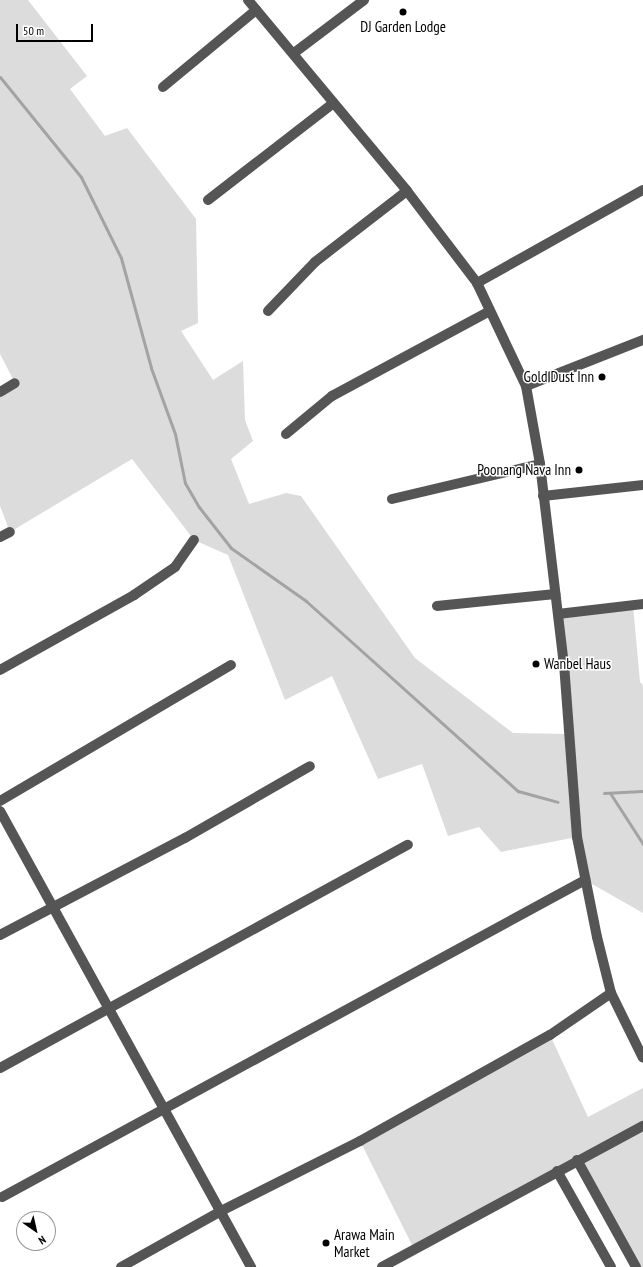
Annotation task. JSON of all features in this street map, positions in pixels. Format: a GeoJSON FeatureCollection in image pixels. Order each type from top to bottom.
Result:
{"type":"FeatureCollection","features":[{"type":"Feature","properties":{"kind":"street"},"geometry":{"type":"LineString","coordinates":[[248,0],[294,53],[332,104],[407,191],[477,283],[526,386],[540,464],[558,614],[577,837],[585,880],[611,993],[643,1058]]}},
{"type":"Feature","properties":{"kind":"street"},"geometry":{"type":"LineString","coordinates":[[294,53],[364,0]]}},
{"type":"Feature","properties":{"kind":"street"},"geometry":{"type":"LineString","coordinates":[[163,87],[256,10]]}},
{"type":"Feature","properties":{"kind":"street"},"geometry":{"type":"LineString","coordinates":[[208,200],[332,104]]}},
{"type":"Feature","properties":{"kind":"street"},"geometry":{"type":"LineString","coordinates":[[477,283],[643,190]]}},
{"type":"Feature","properties":{"kind":"street"},"geometry":{"type":"LineString","coordinates":[[268,311],[315,262],[407,191]]}},
{"type":"Feature","properties":{"kind":"street"},"geometry":{"type":"LineString","coordinates":[[286,434],[332,396],[490,311]]}},
{"type":"Feature","properties":{"kind":"street"},"geometry":{"type":"LineString","coordinates":[[526,386],[643,340]]}},
{"type":"Feature","properties":{"kind":"street"},"geometry":{"type":"LineString","coordinates":[[0,392],[15,384]]}},
{"type":"Feature","properties":{"kind":"street"},"geometry":{"type":"LineString","coordinates":[[392,499],[540,464]]}},
{"type":"Feature","properties":{"kind":"street"},"geometry":{"type":"LineString","coordinates":[[543,496],[643,485]]}},
{"type":"Feature","properties":{"kind":"street"},"geometry":{"type":"LineString","coordinates":[[0,537],[10,532]]}},
{"type":"Feature","properties":{"kind":"street"},"geometry":{"type":"LineString","coordinates":[[0,670],[134,595],[176,567],[194,540]]}},
{"type":"Feature","properties":{"kind":"street"},"geometry":{"type":"LineString","coordinates":[[437,606],[555,594]]}},
{"type":"Feature","properties":{"kind":"street"},"geometry":{"type":"LineString","coordinates":[[558,614],[643,604]]}},
{"type":"Feature","properties":{"kind":"street"},"geometry":{"type":"LineString","coordinates":[[0,801],[231,665]]}},
{"type":"Feature","properties":{"kind":"street"},"geometry":{"type":"LineString","coordinates":[[0,934],[185,838],[310,766]]}},
{"type":"Feature","properties":{"kind":"street"},"geometry":{"type":"LineString","coordinates":[[0,812],[54,905],[251,1267]]}},
{"type":"Feature","properties":{"kind":"street"},"geometry":{"type":"LineString","coordinates":[[0,1068],[408,845]]}},
{"type":"Feature","properties":{"kind":"street"},"geometry":{"type":"LineString","coordinates":[[2,1197],[166,1110],[585,880]]}},
{"type":"Feature","properties":{"kind":"street"},"geometry":{"type":"LineString","coordinates":[[121,1267],[221,1211],[360,1141],[550,1035],[611,993]]}},
{"type":"Feature","properties":{"kind":"street"},"geometry":{"type":"LineString","coordinates":[[382,1267],[577,1160],[643,1126]]}},
{"type":"Feature","properties":{"kind":"street"},"geometry":{"type":"LineString","coordinates":[[577,1160],[636,1267]]}},
{"type":"Feature","properties":{"kind":"street"},"geometry":{"type":"LineString","coordinates":[[557,1171],[611,1267]]}},
{"type":"Feature","properties":{"kind":"shaded area"},"geometry":{"type":"Polygon","coordinates":[[[0,0],[28,0],[87,76],[70,89],[105,136],[127,128],[196,219],[198,323],[181,331],[213,380],[243,361],[245,420],[253,441],[231,459],[249,504],[286,493],[301,496],[415,658],[513,733],[569,734],[558,614],[633,605],[640,682],[643,685],[643,913],[585,880],[577,837],[501,852],[479,827],[448,836],[422,764],[378,779],[332,676],[285,700],[228,555],[194,540],[132,459],[10,532],[0,506],[0,392],[15,383],[0,354],[0,0]]]}},
{"type":"Feature","properties":{"kind":"shaded area"},"geometry":{"type":"Polygon","coordinates":[[[550,1035],[588,1117],[643,1088],[643,1267],[636,1267],[577,1160],[414,1249],[360,1141],[550,1035]]]}},
{"type":"Feature","properties":{"kind":"waterway"},"geometry":{"type":"LineString","coordinates":[[0,77],[81,177],[121,258],[151,368],[175,434],[185,483],[199,507],[231,548],[306,601],[518,791],[558,802]]}},
{"type":"Feature","properties":{"kind":"waterway"},"geometry":{"type":"LineString","coordinates":[[604,793],[643,791]]}},
{"type":"Feature","properties":{"kind":"waterway"},"geometry":{"type":"LineString","coordinates":[[610,793],[643,844]]}},
{"type":"Feature","properties":{"kind":"place","name":"DJ Garden Lodge"},"geometry":{"type":"Point","coordinates":[403,12]}},
{"type":"Feature","properties":{"kind":"place","name":"Gold Dust Inn"},"geometry":{"type":"Point","coordinates":[602,377]}},
{"type":"Feature","properties":{"kind":"place","name":"Poonang Nava Inn"},"geometry":{"type":"Point","coordinates":[579,470]}},
{"type":"Feature","properties":{"kind":"place","name":"Wanbel Haus"},"geometry":{"type":"Point","coordinates":[536,664]}},
{"type":"Feature","properties":{"kind":"place","name":"Arawa Main Market"},"geometry":{"type":"Point","coordinates":[326,1243]}}]}
